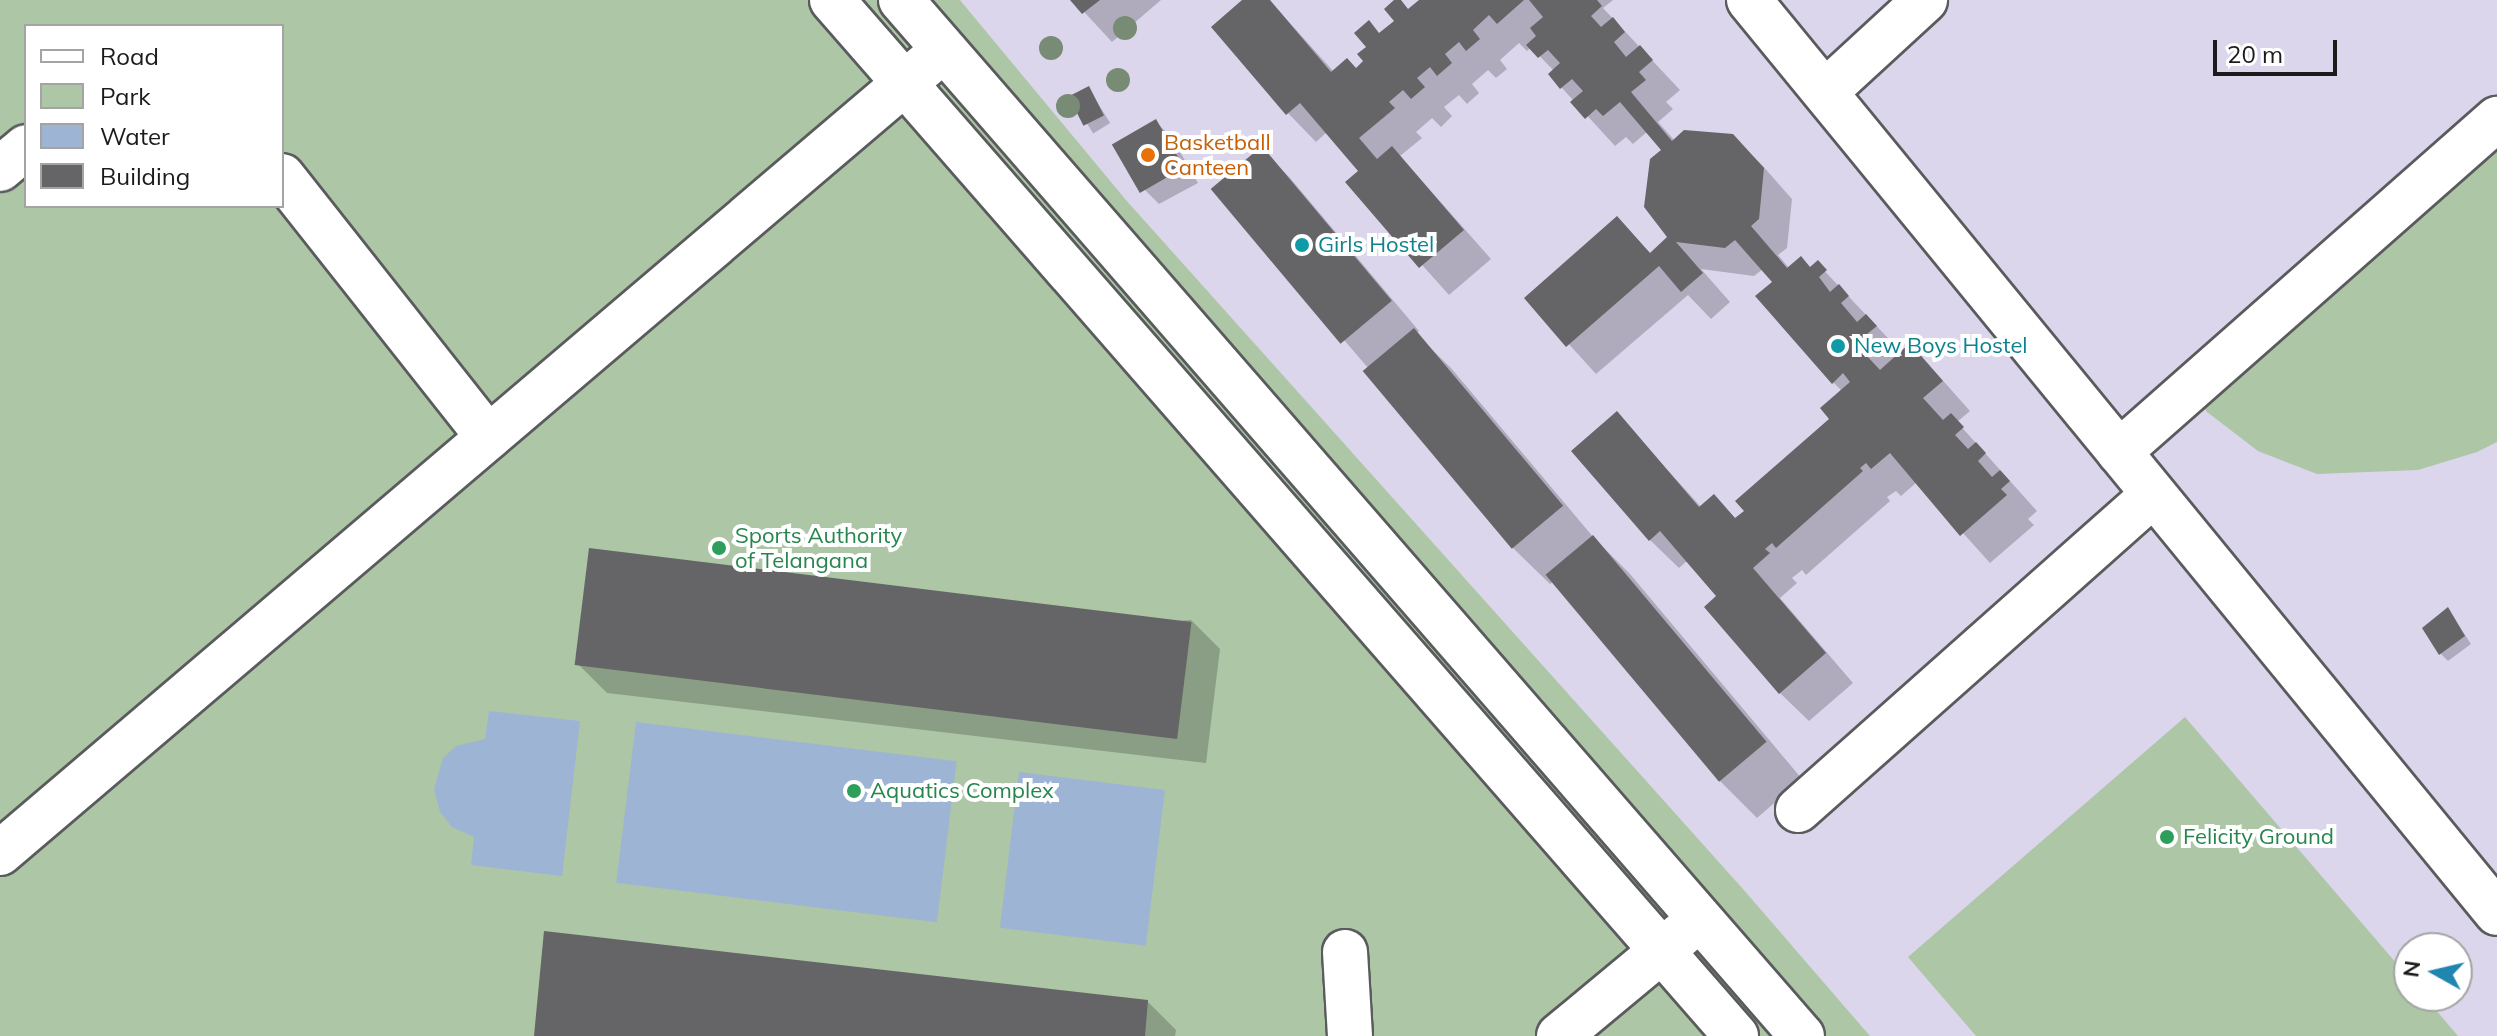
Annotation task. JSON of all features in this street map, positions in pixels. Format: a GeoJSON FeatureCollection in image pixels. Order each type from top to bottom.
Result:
{"type":"FeatureCollection","features":[{"type":"Feature","properties":{"kind":"lane"},"geometry":{"type":"LineString","coordinates":[[832,0],[1736,1036]]}},
{"type":"Feature","properties":{"kind":"lane"},"geometry":{"type":"LineString","coordinates":[[901,0],[1802,1036]]}},
{"type":"Feature","properties":{"kind":"lane"},"geometry":{"type":"LineString","coordinates":[[1749,0],[2497,913]]}},
{"type":"Feature","properties":{"kind":"lane"},"geometry":{"type":"LineString","coordinates":[[1825,92],[1925,0]]}},
{"type":"Feature","properties":{"kind":"lane"},"geometry":{"type":"LineString","coordinates":[[0,853],[944,49]]}},
{"type":"Feature","properties":{"kind":"lane"},"geometry":{"type":"LineString","coordinates":[[2119,452],[2497,119]]}},
{"type":"Feature","properties":{"kind":"lane"},"geometry":{"type":"LineString","coordinates":[[0,169],[24,149]]}},
{"type":"Feature","properties":{"kind":"lane"},"geometry":{"type":"LineString","coordinates":[[284,179],[488,437]]}},
{"type":"Feature","properties":{"kind":"lane"},"geometry":{"type":"LineString","coordinates":[[1798,810],[2153,495]]}},
{"type":"Feature","properties":{"kind":"lane"},"geometry":{"type":"LineString","coordinates":[[1559,1036],[1700,919]]}},
{"type":"Feature","properties":{"kind":"lane"},"geometry":{"type":"LineString","coordinates":[[1345,952],[1350,1036]]}},
{"type":"Feature","properties":{"kind":"shaded area"},"geometry":{"type":"Polygon","coordinates":[[[960,0],[2497,0],[2497,1036],[1870,1036],[1743,889],[1126,200],[960,0]]]}},
{"type":"Feature","properties":{"kind":"green space","name":"Sports Authority of Telangana"},"geometry":{"type":"Polygon","coordinates":[[[0,0],[960,0],[1126,200],[1743,889],[1870,1036],[0,1036],[0,0]]]}},
{"type":"Feature","properties":{"kind":"green space"},"geometry":{"type":"Polygon","coordinates":[[[2497,119],[2497,442],[2477,452],[2418,470],[2317,474],[2258,451],[2207,412],[2191,391],[2497,119]]]}},
{"type":"Feature","properties":{"kind":"green space","name":"Felicity Ground"},"geometry":{"type":"Polygon","coordinates":[[[2185,717],[2393,959],[2393,1012],[2438,1012],[2458,1036],[1976,1036],[1908,957],[2185,717]]]}},
{"type":"Feature","properties":{"kind":"water"},"geometry":{"type":"Polygon","coordinates":[[[489,711],[580,721],[562,876],[471,865],[474,837],[452,827],[440,812],[434,789],[443,758],[456,746],[485,739],[489,711]]]}},
{"type":"Feature","properties":{"kind":"water"},"geometry":{"type":"Polygon","coordinates":[[[636,722],[957,761],[937,922],[616,883],[636,722]]]}},
{"type":"Feature","properties":{"kind":"water"},"geometry":{"type":"Polygon","coordinates":[[[1019,772],[1165,790],[1146,946],[1000,928],[1019,772]]]}},
{"type":"Feature","properties":{"kind":"building"},"geometry":{"type":"Polygon","coordinates":[[[1070,0],[1100,0],[1082,14],[1070,0]]]}},
{"type":"Feature","properties":{"kind":"building"},"geometry":{"type":"Polygon","coordinates":[[[1242,0],[1270,0],[1331,72],[1347,58],[1356,68],[1363,61],[1357,54],[1366,47],[1354,33],[1369,20],[1379,33],[1394,21],[1384,9],[1394,0],[1401,0],[1408,9],[1419,0],[1524,0],[1497,24],[1489,15],[1473,30],[1480,39],[1466,51],[1459,42],[1445,54],[1452,63],[1437,76],[1430,67],[1417,78],[1425,87],[1411,99],[1403,90],[1389,102],[1395,108],[1359,138],[1377,159],[1392,146],[1464,230],[1419,268],[1345,182],[1358,171],[1300,103],[1286,115],[1211,27],[1242,0]]]}},
{"type":"Feature","properties":{"kind":"building","name":"New Boys Hostel"},"geometry":{"type":"Polygon","coordinates":[[[1529,0],[1597,0],[1602,6],[1591,16],[1601,27],[1613,17],[1625,32],[1614,42],[1626,57],[1640,45],[1653,60],[1639,72],[1646,80],[1631,92],[1672,141],[1684,130],[1733,134],[1764,168],[1759,219],[1751,226],[1787,268],[1801,256],[1810,267],[1818,260],[1827,270],[1819,277],[1830,292],[1839,284],[1849,296],[1841,303],[1857,322],[1866,314],[1877,326],[1867,334],[1877,345],[1866,355],[1880,370],[1910,343],[1943,381],[1923,398],[1943,420],[1951,413],[1964,427],[1955,435],[1968,449],[1976,442],[1986,453],[1978,461],[1992,477],[2000,470],[2010,481],[2001,489],[2007,495],[1960,536],[1890,453],[1871,469],[1866,463],[1860,468],[1863,471],[1776,548],[1772,543],[1765,549],[1770,553],[1753,568],[1826,653],[1779,694],[1704,607],[1716,596],[1660,531],[1649,541],[1571,451],[1617,411],[1699,507],[1714,494],[1735,518],[1744,511],[1735,501],[1829,419],[1820,408],[1850,382],[1843,373],[1832,384],[1755,296],[1772,282],[1735,240],[1725,248],[1676,242],[1703,273],[1681,292],[1659,266],[1566,347],[1524,298],[1617,216],[1650,253],[1667,237],[1644,207],[1650,159],[1661,150],[1620,102],[1603,116],[1596,109],[1585,119],[1570,102],[1583,91],[1572,79],[1560,89],[1548,74],[1560,63],[1548,50],[1538,58],[1526,45],[1536,36],[1530,28],[1543,17],[1529,0]]]}},
{"type":"Feature","properties":{"kind":"building"},"geometry":{"type":"Polygon","coordinates":[[[1089,86],[1104,115],[1083,126],[1069,96],[1089,86]]]}},
{"type":"Feature","properties":{"kind":"building","name":"Basketball Canteen"},"geometry":{"type":"Polygon","coordinates":[[[1156,119],[1184,167],[1140,193],[1112,144],[1156,119]]]}},
{"type":"Feature","properties":{"kind":"building","name":"Girls Hostel"},"geometry":{"type":"Polygon","coordinates":[[[1262,146],[1392,301],[1341,344],[1211,189],[1262,146]]]}},
{"type":"Feature","properties":{"kind":"building"},"geometry":{"type":"Polygon","coordinates":[[[1414,328],[1563,506],[1512,549],[1363,371],[1414,328]]]}},
{"type":"Feature","properties":{"kind":"building"},"geometry":{"type":"Polygon","coordinates":[[[1593,535],[1767,742],[1719,782],[1546,575],[1593,535]]]}},
{"type":"Feature","properties":{"kind":"building"},"geometry":{"type":"Polygon","coordinates":[[[589,548],[1191,622],[1177,739],[575,665],[589,548]]]}},
{"type":"Feature","properties":{"kind":"building"},"geometry":{"type":"Polygon","coordinates":[[[2448,607],[2465,636],[2439,655],[2422,628],[2448,607]]]}},
{"type":"Feature","properties":{"kind":"building"},"geometry":{"type":"Polygon","coordinates":[[[544,931],[1148,1000],[1145,1036],[534,1036],[544,931]]]}},
{"type":"Feature","properties":{"kind":"place","name":"Basketball Canteen"},"geometry":{"type":"Point","coordinates":[1148,155]}},
{"type":"Feature","properties":{"kind":"place","name":"Girls Hostel"},"geometry":{"type":"Point","coordinates":[1302,245]}},
{"type":"Feature","properties":{"kind":"place","name":"New Boys Hostel"},"geometry":{"type":"Point","coordinates":[1838,346]}},
{"type":"Feature","properties":{"kind":"place","name":"Sports Authority of Telangana"},"geometry":{"type":"Point","coordinates":[719,548]}},
{"type":"Feature","properties":{"kind":"place","name":"Aquatics Complex"},"geometry":{"type":"Point","coordinates":[854,791]}},
{"type":"Feature","properties":{"kind":"place","name":"Felicity Ground"},"geometry":{"type":"Point","coordinates":[2167,837]}}]}
